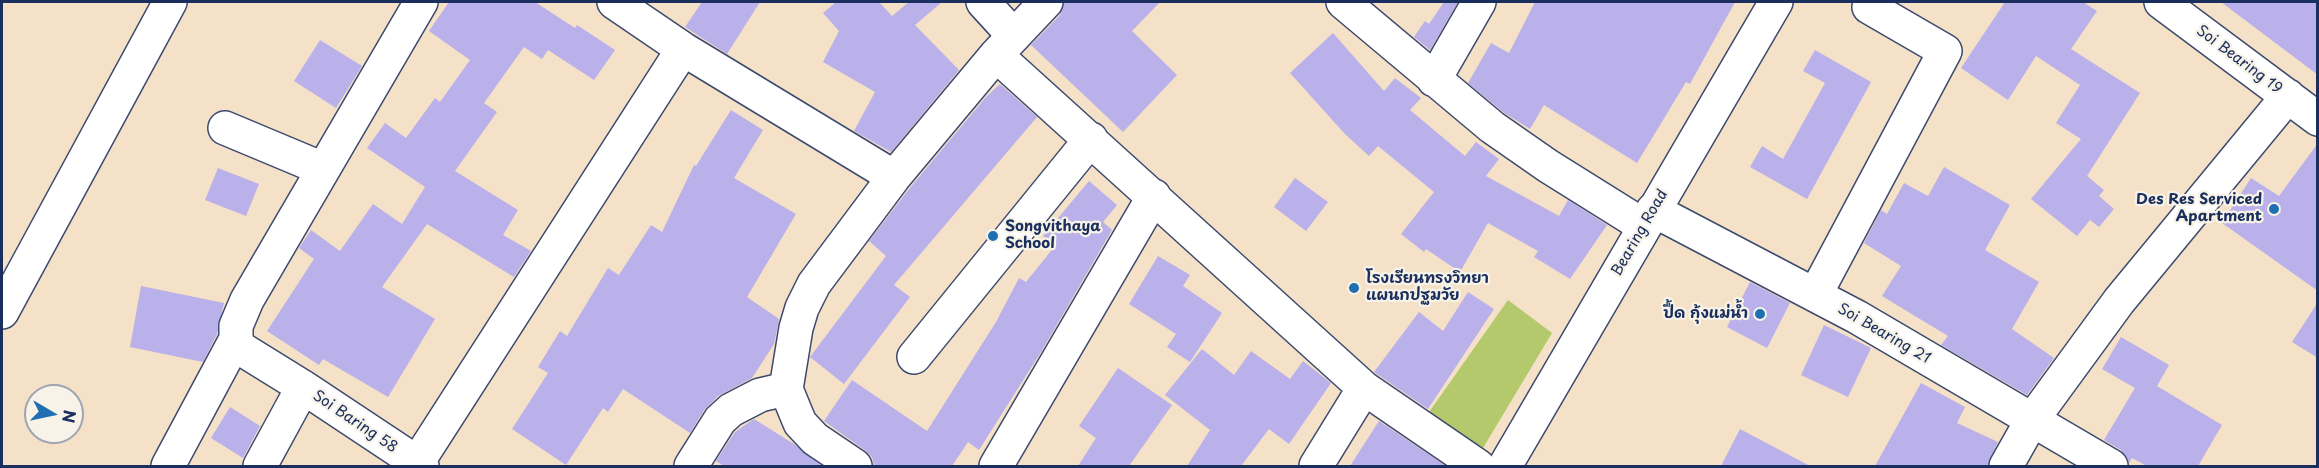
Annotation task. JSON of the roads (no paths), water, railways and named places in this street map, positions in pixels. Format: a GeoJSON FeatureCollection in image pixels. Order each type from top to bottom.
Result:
{"type":"FeatureCollection","features":[{"type":"Feature","properties":{"kind":"street"},"geometry":{"type":"LineString","coordinates":[[2,312],[170,2]]}},
{"type":"Feature","properties":{"kind":"street"},"geometry":{"type":"LineString","coordinates":[[303,387],[240,348],[236,339],[236,326],[247,300],[421,2]]}},
{"type":"Feature","properties":{"kind":"street"},"geometry":{"type":"LineString","coordinates":[[983,2],[1005,45],[1091,139],[1364,388],[1503,465]]}},
{"type":"Feature","properties":{"kind":"street"},"geometry":{"type":"LineString","coordinates":[[855,466],[815,439],[800,423],[786,389],[796,328],[802,308],[814,284],[894,177],[1005,45],[1046,2]]}},
{"type":"Feature","properties":{"kind":"street","name":"Soi Bearing 21"},"geometry":{"type":"LineString","coordinates":[[1343,2],[1434,80],[1510,140],[1649,218],[1815,295],[2111,466]]}},
{"type":"Feature","properties":{"kind":"street"},"geometry":{"type":"LineString","coordinates":[[1434,80],[1479,2]]}},
{"type":"Feature","properties":{"kind":"street","name":"Bearing Road"},"geometry":{"type":"LineString","coordinates":[[1503,465],[1776,2]]}},
{"type":"Feature","properties":{"kind":"street","name":"Soi Bearing 19"},"geometry":{"type":"LineString","coordinates":[[2161,2],[2318,119]]}},
{"type":"Feature","properties":{"kind":"street"},"geometry":{"type":"LineString","coordinates":[[619,3],[683,49],[894,177]]}},
{"type":"Feature","properties":{"kind":"street"},"geometry":{"type":"LineString","coordinates":[[1815,295],[1945,51],[1869,7]]}},
{"type":"Feature","properties":{"kind":"street"},"geometry":{"type":"LineString","coordinates":[[419,465],[683,49]]}},
{"type":"Feature","properties":{"kind":"street"},"geometry":{"type":"LineString","coordinates":[[2006,466],[2032,420],[2119,301],[2288,96]]}},
{"type":"Feature","properties":{"kind":"street"},"geometry":{"type":"LineString","coordinates":[[225,128],[323,169]]}},
{"type":"Feature","properties":{"kind":"street"},"geometry":{"type":"LineString","coordinates":[[914,357],[1091,139]]}},
{"type":"Feature","properties":{"kind":"street"},"geometry":{"type":"LineString","coordinates":[[996,466],[1154,196]]}},
{"type":"Feature","properties":{"kind":"street"},"geometry":{"type":"LineString","coordinates":[[168,466],[236,339]]}},
{"type":"Feature","properties":{"kind":"street","name":"Soi Baring 58"},"geometry":{"type":"LineString","coordinates":[[260,466],[303,387],[419,465]]}},
{"type":"Feature","properties":{"kind":"street"},"geometry":{"type":"LineString","coordinates":[[1316,466],[1364,388]]}},
{"type":"Feature","properties":{"kind":"street"},"geometry":{"type":"LineString","coordinates":[[691,466],[720,420],[731,410],[760,395],[786,389]]}},
{"type":"Feature","properties":{"kind":"place","name":"Des Res Serviced Apartment"},"geometry":{"type":"Point","coordinates":[2274,209]}},
{"type":"Feature","properties":{"kind":"place","name":"Songvithaya School"},"geometry":{"type":"Point","coordinates":[993,236]}},
{"type":"Feature","properties":{"kind":"place","name":"โรงเรียนทรงวิทยา แผนกปฐมวัย"},"geometry":{"type":"Point","coordinates":[1354,288]}},
{"type":"Feature","properties":{"kind":"place","name":"ปื้ด กุ้งแม่น้ำ"},"geometry":{"type":"Point","coordinates":[1760,314]}}]}
